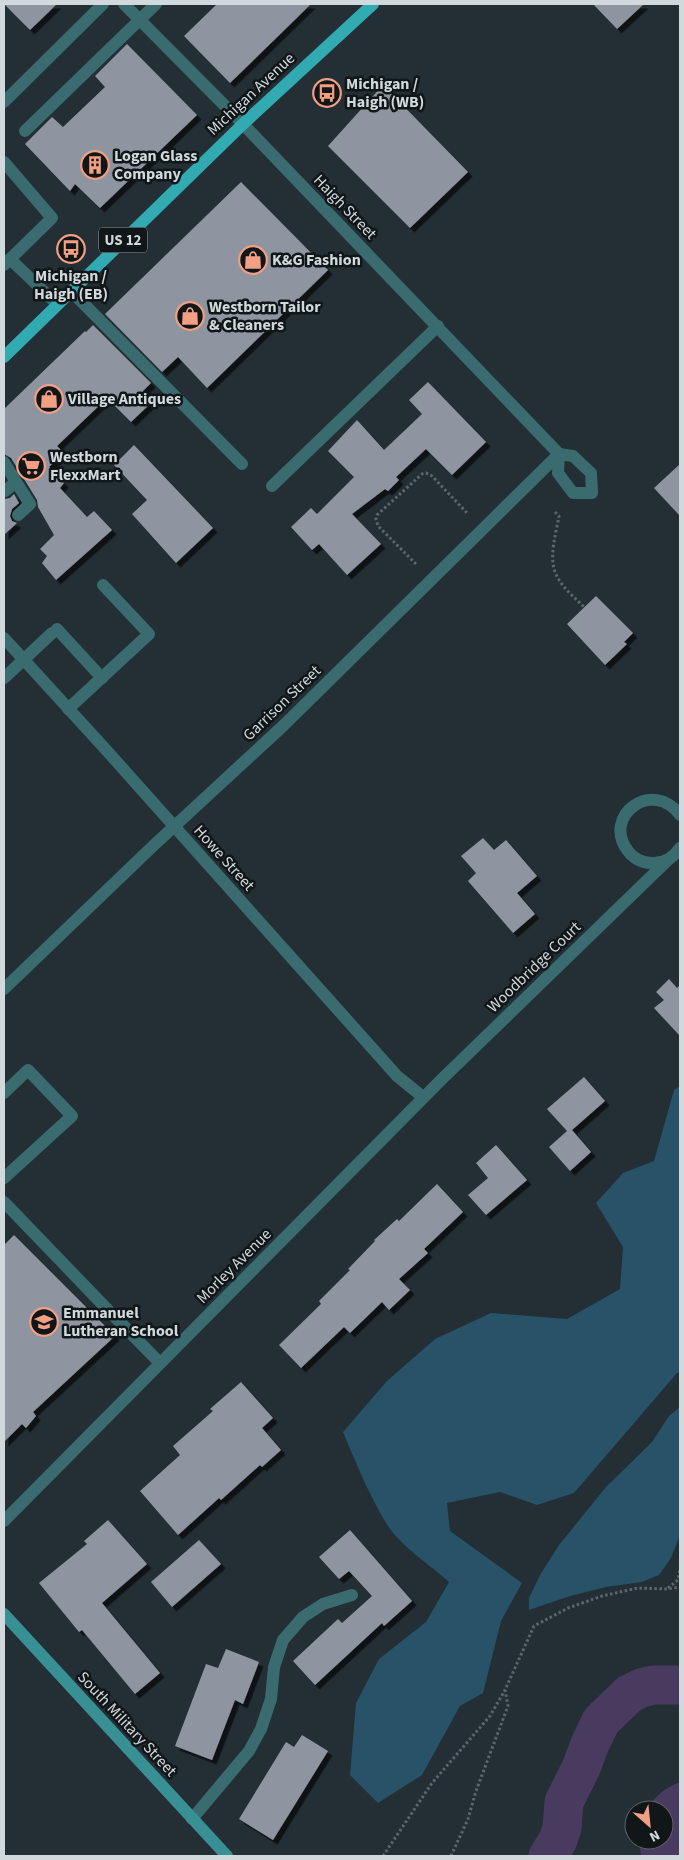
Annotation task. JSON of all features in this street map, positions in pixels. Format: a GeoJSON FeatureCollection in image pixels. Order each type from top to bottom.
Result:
{"type":"FeatureCollection","features":[{"type":"Feature","properties":{"kind":"main road","name":"Michigan Avenue"},"geometry":{"type":"LineString","coordinates":[[4,357],[243,124],[372,4]]}},
{"type":"Feature","properties":{"kind":"street"},"geometry":{"type":"LineString","coordinates":[[4,102],[103,4]]}},
{"type":"Feature","properties":{"kind":"street","name":"Haigh Street"},"geometry":{"type":"LineString","coordinates":[[124,4],[243,124],[541,434]]}},
{"type":"Feature","properties":{"kind":"street"},"geometry":{"type":"LineString","coordinates":[[26,131],[156,4]]}},
{"type":"Feature","properties":{"kind":"street"},"geometry":{"type":"LineString","coordinates":[[4,162],[52,218],[7,262],[58,304]]}},
{"type":"Feature","properties":{"kind":"street"},"geometry":{"type":"LineString","coordinates":[[71,291],[242,464]]}},
{"type":"Feature","properties":{"kind":"street"},"geometry":{"type":"LineString","coordinates":[[272,486],[438,326]]}},
{"type":"Feature","properties":{"kind":"street","name":"Garrison Street"},"geometry":{"type":"LineString","coordinates":[[4,990],[291,718],[559,454],[541,434]]}},
{"type":"Feature","properties":{"kind":"street"},"geometry":{"type":"LineString","coordinates":[[4,462],[30,504],[18,515]]}},
{"type":"Feature","properties":{"kind":"street"},"geometry":{"type":"LineString","coordinates":[[5,491],[16,482]]}},
{"type":"Feature","properties":{"kind":"street"},"geometry":{"type":"LineString","coordinates":[[68,709],[150,634],[103,585]]}},
{"type":"Feature","properties":{"kind":"street"},"geometry":{"type":"LineString","coordinates":[[4,678],[54,631],[102,678]]}},
{"type":"Feature","properties":{"kind":"street","name":"Howe Street"},"geometry":{"type":"LineString","coordinates":[[4,638],[401,1081],[423,1097]]}},
{"type":"Feature","properties":{"kind":"street"},"geometry":{"type":"LineString","coordinates":[[668,860],[648,863],[638,860],[624,846],[620,836],[621,826],[624,816],[630,808],[639,802],[649,799],[668,803],[680,814]]}},
{"type":"Feature","properties":{"kind":"street","name":"Woodbridge Court"},"geometry":{"type":"LineString","coordinates":[[423,1097],[676,854],[680,848]]}},
{"type":"Feature","properties":{"kind":"street"},"geometry":{"type":"LineString","coordinates":[[4,1094],[28,1070],[72,1116],[4,1178]]}},
{"type":"Feature","properties":{"kind":"street","name":"Morley Avenue"},"geometry":{"type":"LineString","coordinates":[[4,1520],[423,1097]]}},
{"type":"Feature","properties":{"kind":"street"},"geometry":{"type":"LineString","coordinates":[[4,1202],[160,1363]]}},
{"type":"Feature","properties":{"kind":"street"},"geometry":{"type":"LineString","coordinates":[[192,1819],[249,1751],[261,1729],[271,1699],[274,1667],[283,1640],[303,1617],[323,1604],[352,1596]]}},
{"type":"Feature","properties":{"kind":"street","name":"South Military Street"},"geometry":{"type":"LineString","coordinates":[[4,1614],[226,1856]]}},
{"type":"Feature","properties":{"kind":"path"},"geometry":{"type":"LineString","coordinates":[[416,564],[378,526],[377,515],[422,474],[426,473],[432,476],[468,514]]}},
{"type":"Feature","properties":{"kind":"path"},"geometry":{"type":"LineString","coordinates":[[555,512],[559,516],[553,561],[554,570],[563,585],[584,607]]}},
{"type":"Feature","properties":{"kind":"path"},"geometry":{"type":"LineString","coordinates":[[667,1589],[678,1580],[680,1568]]}},
{"type":"Feature","properties":{"kind":"path"},"geometry":{"type":"LineString","coordinates":[[384,1856],[432,1783],[490,1716],[505,1690],[534,1626],[568,1608],[602,1596],[638,1588],[667,1589],[680,1587]]}},
{"type":"Feature","properties":{"kind":"path"},"geometry":{"type":"LineString","coordinates":[[451,1856],[468,1818],[476,1791],[508,1706],[505,1690]]}},
{"type":"Feature","properties":{"kind":"shaded area"},"geometry":{"type":"Polygon","coordinates":[[[680,1086],[680,1373],[677,1373],[574,1493],[537,1505],[500,1492],[447,1503],[450,1531],[522,1583],[501,1621],[483,1693],[460,1706],[422,1775],[378,1803],[350,1775],[356,1703],[379,1659],[426,1622],[449,1582],[392,1532],[368,1490],[343,1432],[387,1381],[435,1339],[491,1313],[567,1319],[620,1289],[623,1247],[596,1203],[623,1173],[654,1161],[674,1090],[680,1086]]]}},
{"type":"Feature","properties":{"kind":"shaded area"},"geometry":{"type":"Polygon","coordinates":[[[680,1407],[680,1535],[671,1558],[659,1575],[642,1582],[606,1587],[570,1596],[529,1610],[529,1598],[540,1575],[559,1545],[606,1487],[652,1442],[669,1416],[680,1407]]]}},
{"type":"Feature","properties":{"kind":"shaded area"},"geometry":{"type":"Polygon","coordinates":[[[680,1782],[680,1856],[641,1856],[640,1850],[674,1850],[674,1800],[654,1800],[670,1787],[680,1782]]]}},
{"type":"Feature","properties":{"kind":"building"},"geometry":{"type":"Polygon","coordinates":[[[4,4],[57,4],[30,30],[4,4]]]}},
{"type":"Feature","properties":{"kind":"building"},"geometry":{"type":"Polygon","coordinates":[[[217,4],[311,4],[230,83],[184,36],[217,4]]]}},
{"type":"Feature","properties":{"kind":"building"},"geometry":{"type":"Polygon","coordinates":[[[593,4],[644,4],[617,29],[593,4]]]}},
{"type":"Feature","properties":{"kind":"building","name":"Logan Glass Company"},"geometry":{"type":"Polygon","coordinates":[[[127,44],[197,115],[100,208],[75,184],[70,191],[25,144],[52,117],[63,127],[105,87],[95,76],[127,44]]]}},
{"type":"Feature","properties":{"kind":"building"},"geometry":{"type":"Polygon","coordinates":[[[383,85],[468,172],[410,228],[328,146],[383,85]]]}},
{"type":"Feature","properties":{"kind":"building"},"geometry":{"type":"Polygon","coordinates":[[[241,182],[328,270],[207,388],[178,357],[162,372],[105,314],[241,182]]]}},
{"type":"Feature","properties":{"kind":"building"},"geometry":{"type":"Polygon","coordinates":[[[93,325],[151,383],[143,391],[153,401],[131,422],[107,398],[57,446],[64,453],[49,467],[64,483],[60,488],[87,517],[94,511],[112,530],[56,580],[42,563],[47,556],[40,549],[54,535],[38,507],[37,500],[11,458],[4,454],[4,409],[93,325]]]}},
{"type":"Feature","properties":{"kind":"building"},"geometry":{"type":"Polygon","coordinates":[[[428,382],[486,442],[452,475],[426,449],[396,477],[399,480],[388,491],[385,489],[352,514],[381,544],[347,575],[319,544],[312,550],[291,527],[311,508],[317,514],[354,477],[328,451],[357,420],[384,450],[422,414],[409,400],[428,382]]]}},
{"type":"Feature","properties":{"kind":"building"},"geometry":{"type":"Polygon","coordinates":[[[134,445],[213,528],[176,563],[132,514],[147,500],[114,465],[134,445]]]}},
{"type":"Feature","properties":{"kind":"building"},"geometry":{"type":"Polygon","coordinates":[[[680,464],[680,516],[654,488],[680,464]]]}},
{"type":"Feature","properties":{"kind":"building"},"geometry":{"type":"Polygon","coordinates":[[[14,494],[19,503],[12,509],[10,516],[12,521],[17,523],[4,535],[4,499],[10,498],[14,494]]]}},
{"type":"Feature","properties":{"kind":"building"},"geometry":{"type":"Polygon","coordinates":[[[596,596],[633,633],[624,642],[627,644],[605,665],[567,624],[596,596]]]}},
{"type":"Feature","properties":{"kind":"building"},"geometry":{"type":"Polygon","coordinates":[[[483,838],[494,850],[506,840],[537,876],[517,893],[535,914],[513,933],[468,881],[476,873],[461,856],[483,838]]]}},
{"type":"Feature","properties":{"kind":"building"},"geometry":{"type":"Polygon","coordinates":[[[669,979],[677,988],[680,985],[680,1036],[654,1008],[664,1000],[656,992],[669,979]]]}},
{"type":"Feature","properties":{"kind":"building"},"geometry":{"type":"Polygon","coordinates":[[[584,1077],[605,1101],[572,1130],[591,1152],[570,1171],[549,1147],[567,1131],[547,1109],[584,1077]]]}},
{"type":"Feature","properties":{"kind":"building"},"geometry":{"type":"Polygon","coordinates":[[[496,1145],[527,1180],[486,1215],[468,1195],[488,1178],[476,1163],[496,1145]]]}},
{"type":"Feature","properties":{"kind":"building"},"geometry":{"type":"Polygon","coordinates":[[[437,1184],[463,1212],[424,1249],[428,1253],[399,1279],[410,1290],[389,1310],[382,1302],[350,1333],[344,1327],[301,1368],[279,1345],[321,1304],[319,1301],[350,1270],[348,1269],[374,1240],[397,1219],[399,1221],[437,1184]]]}},
{"type":"Feature","properties":{"kind":"building"},"geometry":{"type":"Polygon","coordinates":[[[14,1235],[115,1336],[33,1412],[36,1416],[26,1428],[22,1424],[4,1442],[4,1245],[14,1235]]]}},
{"type":"Feature","properties":{"kind":"building"},"geometry":{"type":"Polygon","coordinates":[[[241,1382],[273,1418],[262,1428],[281,1450],[262,1467],[260,1465],[221,1500],[219,1498],[178,1535],[140,1491],[180,1455],[173,1446],[213,1411],[210,1409],[241,1382]]]}},
{"type":"Feature","properties":{"kind":"building"},"geometry":{"type":"Polygon","coordinates":[[[108,1520],[147,1564],[102,1603],[160,1673],[135,1694],[82,1630],[79,1632],[39,1583],[87,1544],[84,1541],[108,1520]]]}},
{"type":"Feature","properties":{"kind":"building"},"geometry":{"type":"Polygon","coordinates":[[[350,1530],[412,1601],[384,1626],[382,1623],[315,1685],[293,1661],[338,1619],[342,1623],[372,1596],[349,1571],[339,1579],[319,1557],[350,1530]]]}},
{"type":"Feature","properties":{"kind":"building"},"geometry":{"type":"Polygon","coordinates":[[[199,1540],[221,1564],[172,1607],[151,1582],[199,1540]]]}},
{"type":"Feature","properties":{"kind":"building"},"geometry":{"type":"Polygon","coordinates":[[[226,1649],[259,1662],[243,1704],[235,1700],[212,1760],[175,1746],[206,1664],[218,1668],[226,1649]]]}},
{"type":"Feature","properties":{"kind":"building"},"geometry":{"type":"Polygon","coordinates":[[[302,1735],[328,1751],[273,1840],[239,1819],[286,1742],[294,1747],[302,1735]]]}},
{"type":"Feature","properties":{"kind":"waterway"},"geometry":{"type":"LineString","coordinates":[[548,1856],[558,1840],[562,1828],[564,1802],[601,1721],[629,1694],[641,1688],[653,1685],[680,1685]]}},
{"type":"Feature","properties":{"kind":"place","name":"Michigan / Haigh (WB)"},"geometry":{"type":"Point","coordinates":[327,93]}},
{"type":"Feature","properties":{"kind":"place","name":"Logan Glass Company"},"geometry":{"type":"Point","coordinates":[95,165]}},
{"type":"Feature","properties":{"kind":"place","name":"Michigan / Haigh (EB)"},"geometry":{"type":"Point","coordinates":[71,249]}},
{"type":"Feature","properties":{"kind":"place","name":"K&G Fashion"},"geometry":{"type":"Point","coordinates":[253,260]}},
{"type":"Feature","properties":{"kind":"place","name":"Westborn Tailor & Cleaners"},"geometry":{"type":"Point","coordinates":[190,316]}},
{"type":"Feature","properties":{"kind":"place","name":"Village Antiques"},"geometry":{"type":"Point","coordinates":[49,399]}},
{"type":"Feature","properties":{"kind":"place","name":"Westborn FlexxMart"},"geometry":{"type":"Point","coordinates":[31,466]}},
{"type":"Feature","properties":{"kind":"place","name":"Emmanuel Lutheran School"},"geometry":{"type":"Point","coordinates":[44,1322]}}]}
